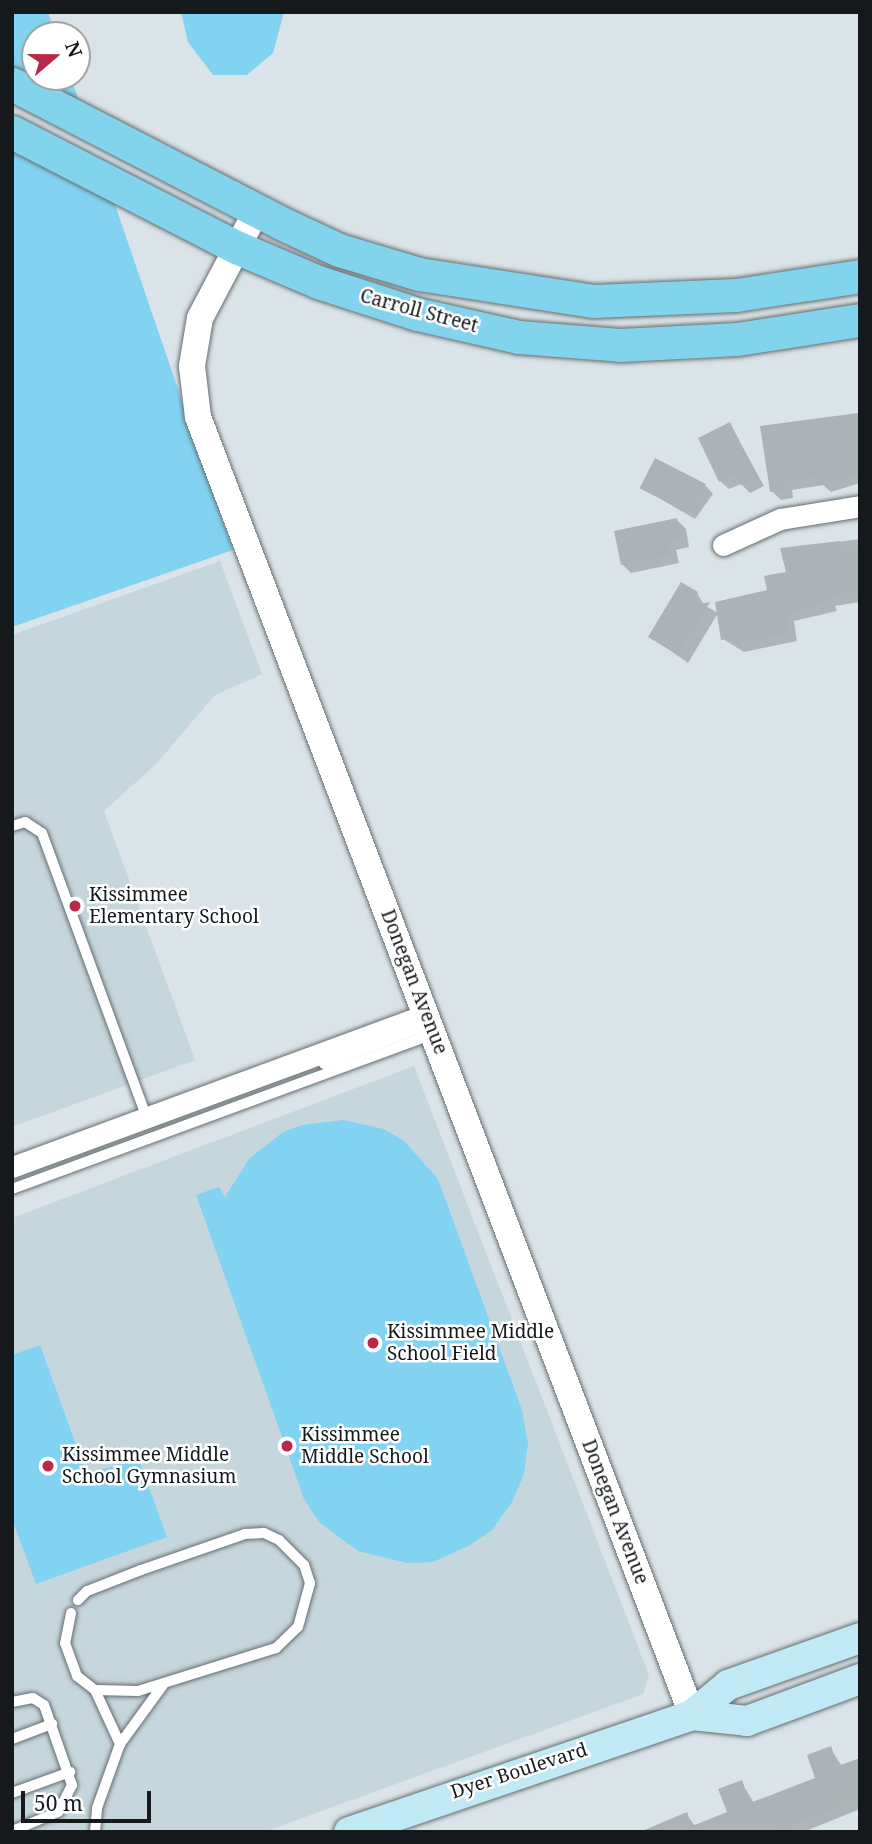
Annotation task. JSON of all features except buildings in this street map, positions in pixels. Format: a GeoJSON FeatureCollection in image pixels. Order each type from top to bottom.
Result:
{"type":"FeatureCollection","features":[{"type":"Feature","properties":{"kind":"main road"},"geometry":{"type":"LineString","coordinates":[[12,84],[340,250],[419,274],[594,301],[736,295],[860,276]]}},
{"type":"Feature","properties":{"kind":"main road","name":"Carroll Street"},"geometry":{"type":"LineString","coordinates":[[12,132],[236,247],[318,282],[417,314],[519,337],[633,344],[737,339],[860,320]]}},
{"type":"Feature","properties":{"kind":"main road","name":"Dyer Boulevard"},"geometry":{"type":"LineString","coordinates":[[349,1832],[692,1715],[728,1685],[860,1638]]}},
{"type":"Feature","properties":{"kind":"main road","name":"Dyer Boulevard"},"geometry":{"type":"LineString","coordinates":[[692,1715],[747,1721],[860,1679]]}},
{"type":"Feature","properties":{"kind":"street","name":"Donegan Avenue"},"geometry":{"type":"LineString","coordinates":[[257,210],[200,318],[192,366],[198,416],[692,1715]]}},
{"type":"Feature","properties":{"kind":"street"},"geometry":{"type":"LineString","coordinates":[[723,545],[780,519],[860,506]]}},
{"type":"Feature","properties":{"kind":"street"},"geometry":{"type":"LineString","coordinates":[[12,1167],[150,1127],[430,1024]]}},
{"type":"Feature","properties":{"kind":"lane"},"geometry":{"type":"LineString","coordinates":[[12,825],[25,822],[42,833],[150,1127]]}},
{"type":"Feature","properties":{"kind":"lane"},"geometry":{"type":"LineString","coordinates":[[12,1178],[150,1127]]}},
{"type":"Feature","properties":{"kind":"lane"},"geometry":{"type":"LineString","coordinates":[[12,1189],[150,1127]]}},
{"type":"Feature","properties":{"kind":"lane"},"geometry":{"type":"LineString","coordinates":[[78,1600],[87,1591],[222,1539],[264,1533],[293,1552],[310,1583],[309,1599],[298,1627],[276,1648],[163,1685],[117,1693],[95,1690]]}},
{"type":"Feature","properties":{"kind":"lane"},"geometry":{"type":"LineString","coordinates":[[71,1613],[66,1626],[67,1657],[77,1676],[95,1690],[120,1744]]}},
{"type":"Feature","properties":{"kind":"lane"},"geometry":{"type":"LineString","coordinates":[[95,1832],[97,1808],[120,1744],[163,1685]]}},
{"type":"Feature","properties":{"kind":"lane"},"geometry":{"type":"LineString","coordinates":[[12,1702],[26,1698],[40,1702],[52,1724],[70,1772],[72,1785],[65,1805],[37,1827],[12,1831]]}},
{"type":"Feature","properties":{"kind":"lane"},"geometry":{"type":"LineString","coordinates":[[12,1739],[52,1724]]}},
{"type":"Feature","properties":{"kind":"lane"},"geometry":{"type":"LineString","coordinates":[[12,1793],[70,1772]]}},
{"type":"Feature","properties":{"kind":"shaded area"},"geometry":{"type":"Polygon","coordinates":[[[12,12],[48,12],[51,21],[21,21],[21,79],[12,74],[12,12]]]}},
{"type":"Feature","properties":{"kind":"shaded area"},"geometry":{"type":"Polygon","coordinates":[[[181,12],[284,12],[273,53],[247,75],[213,75],[188,42],[181,12]]]}},
{"type":"Feature","properties":{"kind":"shaded area"},"geometry":{"type":"Polygon","coordinates":[[[45,91],[76,91],[82,110],[45,91]]]}},
{"type":"Feature","properties":{"kind":"shaded area"},"geometry":{"type":"Polygon","coordinates":[[[12,143],[111,193],[233,550],[12,627],[12,143]]]}},
{"type":"Feature","properties":{"kind":"shaded area","name":"Kissimmee Elementary School"},"geometry":{"type":"Polygon","coordinates":[[[220,561],[262,674],[215,695],[156,764],[104,811],[195,1060],[12,1127],[12,635],[220,561]]]}},
{"type":"Feature","properties":{"kind":"shaded area","name":"Kissimmee Middle School"},"geometry":{"type":"Polygon","coordinates":[[[414,1066],[649,1675],[643,1694],[264,1832],[12,1832],[12,1218],[414,1066]]]}},
{"type":"Feature","properties":{"kind":"shaded area","name":"Kissimmee Middle School Field"},"geometry":{"type":"Polygon","coordinates":[[[343,1120],[384,1129],[404,1141],[438,1179],[522,1410],[528,1444],[524,1474],[512,1502],[492,1530],[470,1545],[433,1562],[407,1563],[358,1551],[320,1523],[304,1499],[196,1195],[219,1187],[225,1197],[249,1159],[283,1132],[302,1125],[343,1120]]]}},
{"type":"Feature","properties":{"kind":"shaded area","name":"Kissimmee Middle School Gymnasium"},"geometry":{"type":"Polygon","coordinates":[[[40,1345],[87,1475],[138,1457],[167,1537],[36,1584],[12,1519],[12,1355],[40,1345]]]}},
{"type":"Feature","properties":{"kind":"place","name":"Kissimmee Elementary School"},"geometry":{"type":"Point","coordinates":[75,906]}},
{"type":"Feature","properties":{"kind":"place","name":"Kissimmee Middle School Field"},"geometry":{"type":"Point","coordinates":[373,1343]}},
{"type":"Feature","properties":{"kind":"place","name":"Kissimmee Middle School"},"geometry":{"type":"Point","coordinates":[287,1446]}},
{"type":"Feature","properties":{"kind":"place","name":"Kissimmee Middle School Gymnasium"},"geometry":{"type":"Point","coordinates":[48,1466]}}]}
